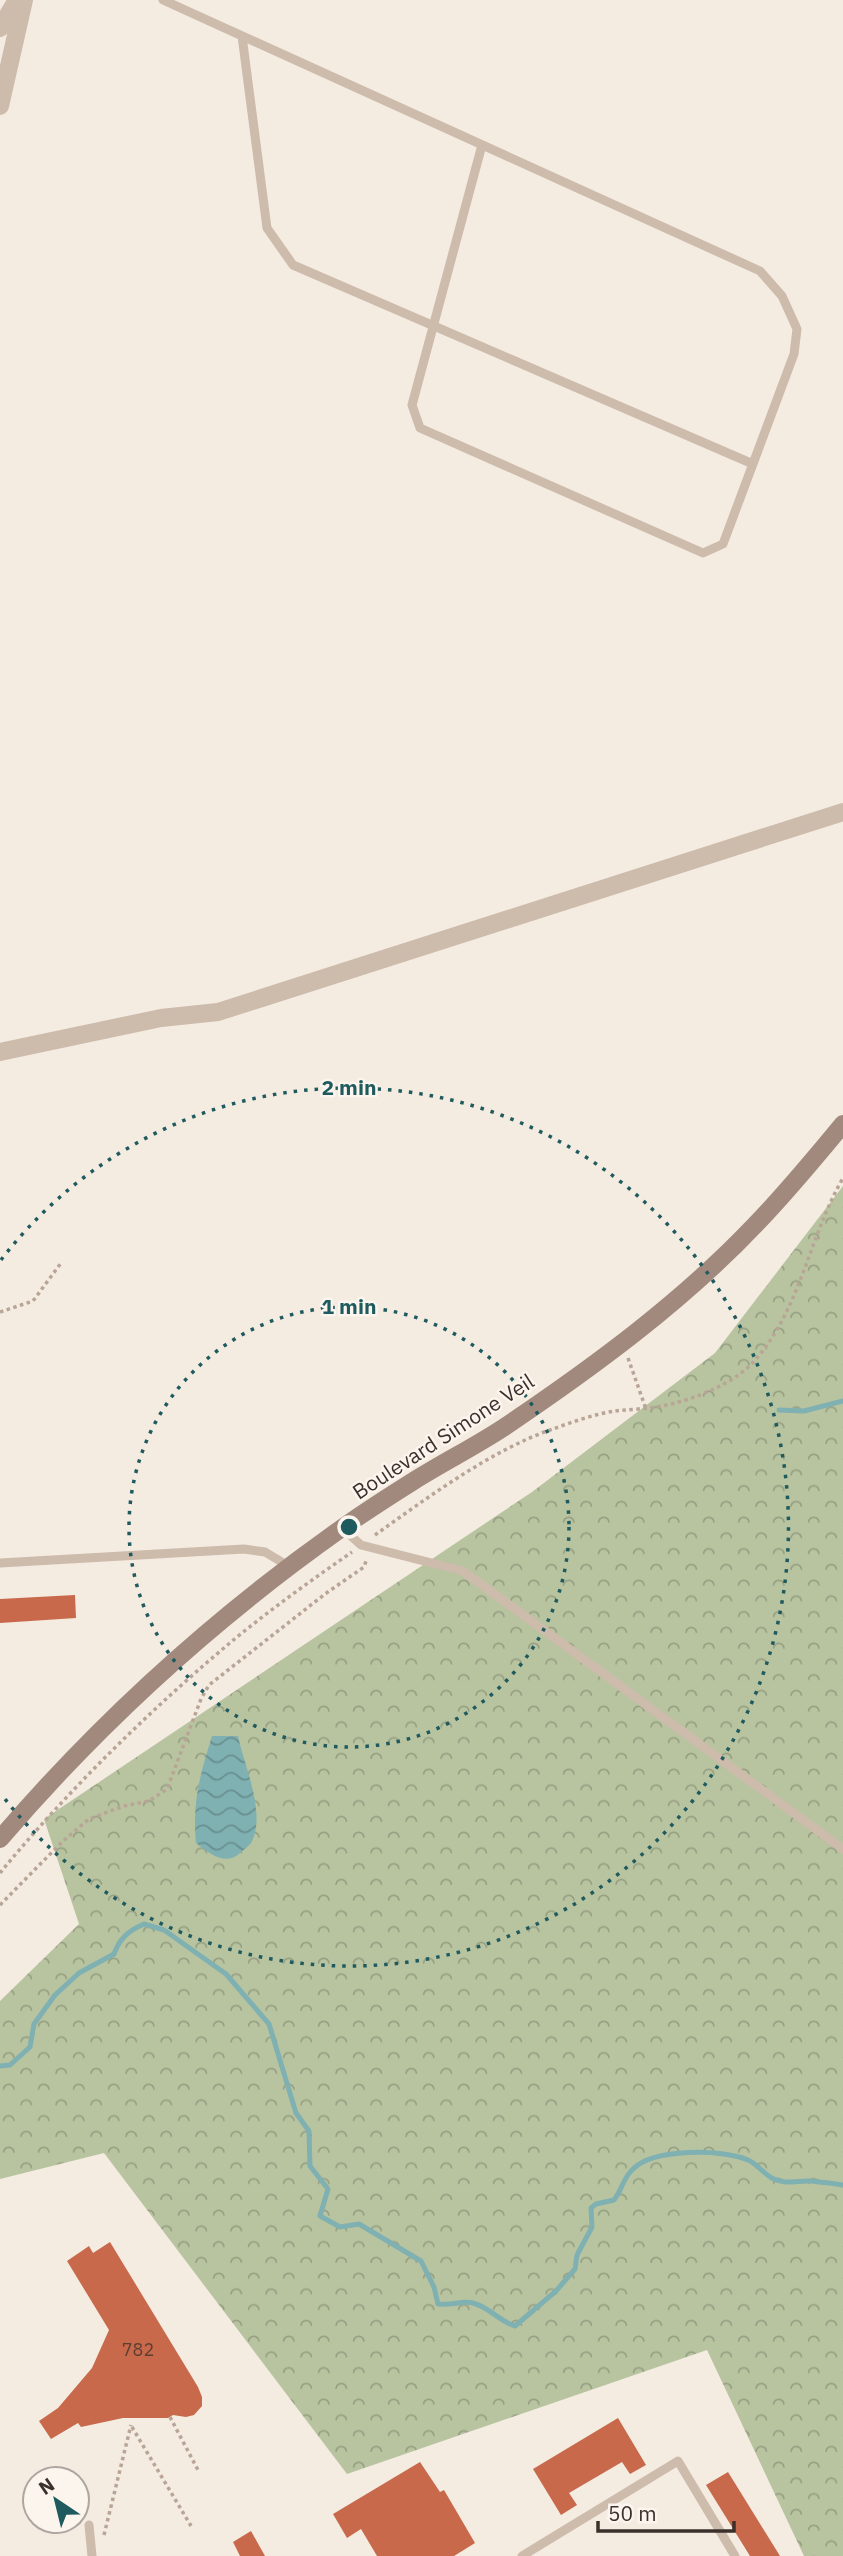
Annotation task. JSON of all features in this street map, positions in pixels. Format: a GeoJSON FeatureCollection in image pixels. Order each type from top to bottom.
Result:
{"type":"FeatureCollection","features":[{"type":"Feature","properties":{"kind":"main road","name":"Boulevard Simone Veil"},"geometry":{"type":"LineString","coordinates":[[0,1839],[146,1686],[289,1567],[412,1482],[501,1429],[624,1341],[678,1297],[754,1227],[843,1124]]}},
{"type":"Feature","properties":{"kind":"street"},"geometry":{"type":"LineString","coordinates":[[0,29],[17,0]]}},
{"type":"Feature","properties":{"kind":"street"},"geometry":{"type":"LineString","coordinates":[[0,106],[24,0]]}},
{"type":"Feature","properties":{"kind":"street"},"geometry":{"type":"LineString","coordinates":[[0,1052],[161,1018],[218,1013],[843,813]]}},
{"type":"Feature","properties":{"kind":"lane"},"geometry":{"type":"LineString","coordinates":[[163,0],[760,271],[782,296],[797,329],[794,354],[723,544],[703,554],[420,428],[412,405],[482,145]]}},
{"type":"Feature","properties":{"kind":"lane"},"geometry":{"type":"LineString","coordinates":[[242,36],[267,228],[293,265],[753,464]]}},
{"type":"Feature","properties":{"kind":"lane"},"geometry":{"type":"LineString","coordinates":[[342,1528],[361,1545],[463,1571],[843,1849]]}},
{"type":"Feature","properties":{"kind":"lane"},"geometry":{"type":"LineString","coordinates":[[0,1563],[244,1549],[265,1552],[289,1567]]}},
{"type":"Feature","properties":{"kind":"lane"},"geometry":{"type":"LineString","coordinates":[[522,2556],[678,2461],[735,2556]]}},
{"type":"Feature","properties":{"kind":"lane"},"geometry":{"type":"LineString","coordinates":[[90,2535],[92,2556]]}},
{"type":"Feature","properties":{"kind":"path"},"geometry":{"type":"LineString","coordinates":[[0,1873],[83,1782],[185,1683],[245,1630],[435,1492],[552,1429],[612,1412],[669,1405],[739,1376],[755,1361],[789,1310],[833,1196],[843,1178]]}},
{"type":"Feature","properties":{"kind":"path"},"geometry":{"type":"LineString","coordinates":[[0,1312],[33,1301],[61,1264]]}},
{"type":"Feature","properties":{"kind":"path"},"geometry":{"type":"LineString","coordinates":[[624,1341],[646,1409]]}},
{"type":"Feature","properties":{"kind":"path"},"geometry":{"type":"LineString","coordinates":[[0,1905],[63,1841],[89,1819],[124,1806],[149,1801],[167,1789],[201,1699],[209,1685],[325,1594],[365,1567],[368,1554],[361,1545]]}},
{"type":"Feature","properties":{"kind":"path"},"geometry":{"type":"LineString","coordinates":[[170,2417],[198,2470]]}},
{"type":"Feature","properties":{"kind":"path"},"geometry":{"type":"LineString","coordinates":[[102,2544],[131,2425],[191,2526]]}},
{"type":"Feature","properties":{"kind":"green space"},"geometry":{"type":"Polygon","coordinates":[[[843,1186],[843,2556],[804,2556],[707,2350],[347,2474],[104,2153],[0,2179],[0,2001],[79,1924],[44,1819],[532,1492],[715,1353],[843,1186]]]}},
{"type":"Feature","properties":{"kind":"water"},"geometry":{"type":"Polygon","coordinates":[[[212,1736],[238,1736],[256,1804],[257,1819],[251,1843],[239,1854],[228,1859],[217,1857],[196,1843],[198,1789],[212,1736]]]}},
{"type":"Feature","properties":{"kind":"building"},"geometry":{"type":"Polygon","coordinates":[[[75,1595],[76,1618],[0,1623],[0,1599],[75,1595]]]}},
{"type":"Feature","properties":{"kind":"building"},"geometry":{"type":"Polygon","coordinates":[[[110,2242],[198,2387],[202,2406],[194,2415],[186,2417],[173,2415],[168,2418],[123,2418],[81,2427],[78,2423],[51,2439],[39,2421],[58,2408],[92,2368],[109,2330],[67,2261],[89,2246],[93,2253],[110,2242]]]}},
{"type":"Feature","properties":{"kind":"building"},"geometry":{"type":"Polygon","coordinates":[[[618,2418],[646,2465],[630,2474],[622,2462],[569,2493],[577,2505],[561,2515],[533,2469],[618,2418]]]}},
{"type":"Feature","properties":{"kind":"building"},"geometry":{"type":"Polygon","coordinates":[[[420,2462],[440,2492],[444,2490],[475,2543],[454,2556],[377,2556],[361,2529],[347,2538],[333,2514],[420,2462]]]}},
{"type":"Feature","properties":{"kind":"building"},"geometry":{"type":"Polygon","coordinates":[[[728,2472],[780,2556],[750,2556],[706,2485],[728,2472]]]}},
{"type":"Feature","properties":{"kind":"building"},"geometry":{"type":"Polygon","coordinates":[[[251,2531],[265,2556],[240,2556],[233,2542],[251,2531]]]}},
{"type":"Feature","properties":{"kind":"waterway"},"geometry":{"type":"LineString","coordinates":[[779,1410],[804,1411],[843,1401]]}},
{"type":"Feature","properties":{"kind":"waterway"},"geometry":{"type":"LineString","coordinates":[[0,2066],[10,2065],[30,2047],[34,2024],[55,1995],[79,1973],[114,1954],[122,1939],[138,1927],[144,1924],[164,1930],[226,1974],[269,2024],[296,2113],[309,2131],[310,2166],[328,2189],[320,2216],[340,2227],[359,2224],[421,2261],[434,2287],[438,2304],[473,2303],[515,2326],[556,2291],[575,2269],[577,2255],[592,2227],[591,2208],[596,2204],[614,2200],[633,2169],[643,2162],[672,2154],[706,2152],[748,2160],[779,2181],[843,2185]]}}]}
